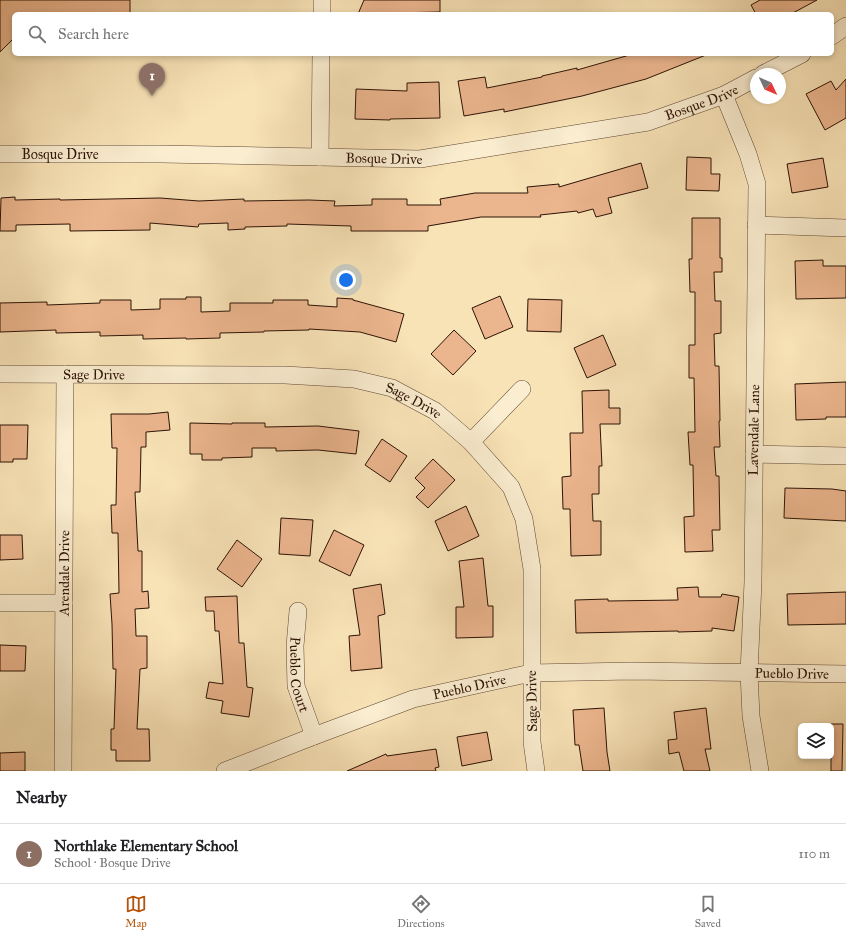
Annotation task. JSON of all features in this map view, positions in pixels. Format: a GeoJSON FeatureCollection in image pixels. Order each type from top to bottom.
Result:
{"type":"FeatureCollection","features":[{"type":"Feature","properties":{"kind":"street"},"geometry":{"type":"LineString","coordinates":[[322,0],[322,12]]}},
{"type":"Feature","properties":{"kind":"street"},"geometry":{"type":"LineString","coordinates":[[834,35],[846,26]]}},
{"type":"Feature","properties":{"kind":"street"},"geometry":{"type":"LineString","coordinates":[[320,157],[321,56]]}},
{"type":"Feature","properties":{"kind":"street"},"geometry":{"type":"LineString","coordinates":[[775,68],[798,56]]}},
{"type":"Feature","properties":{"kind":"street","name":"Bosque Drive"},"geometry":{"type":"LineString","coordinates":[[0,154],[161,154],[420,159],[648,122],[724,95],[750,81]]}},
{"type":"Feature","properties":{"kind":"street","name":"Lavendale Lane"},"geometry":{"type":"LineString","coordinates":[[724,95],[748,154],[757,184],[753,582],[749,673],[751,716],[760,771]]}},
{"type":"Feature","properties":{"kind":"street"},"geometry":{"type":"LineString","coordinates":[[756,225],[846,228]]}},
{"type":"Feature","properties":{"kind":"street","name":"Sage Drive"},"geometry":{"type":"LineString","coordinates":[[0,374],[285,375],[354,379],[392,388],[435,412],[471,442],[511,487],[524,519],[532,569],[532,742],[536,771]]}},
{"type":"Feature","properties":{"kind":"street","name":"Arendale Drive"},"geometry":{"type":"LineString","coordinates":[[63,771],[65,374]]}},
{"type":"Feature","properties":{"kind":"street"},"geometry":{"type":"LineString","coordinates":[[471,442],[522,389]]}},
{"type":"Feature","properties":{"kind":"street"},"geometry":{"type":"LineString","coordinates":[[754,454],[846,456]]}},
{"type":"Feature","properties":{"kind":"street"},"geometry":{"type":"LineString","coordinates":[[0,603],[64,603]]}},
{"type":"Feature","properties":{"kind":"street","name":"Pueblo Court"},"geometry":{"type":"LineString","coordinates":[[298,611],[295,646],[296,686],[314,736]]}},
{"type":"Feature","properties":{"kind":"street","name":"Pueblo Drive"},"geometry":{"type":"LineString","coordinates":[[225,771],[413,699],[531,673],[631,671],[846,674]]}},
{"type":"Feature","properties":{"kind":"building"},"geometry":{"type":"Polygon","coordinates":[[[0,0],[130,0],[130,12],[12,12],[12,40],[0,52],[0,0]]]}},
{"type":"Feature","properties":{"kind":"building"},"geometry":{"type":"Polygon","coordinates":[[[364,0],[440,0],[440,12],[359,12],[364,0]]]}},
{"type":"Feature","properties":{"kind":"building"},"geometry":{"type":"Polygon","coordinates":[[[760,0],[817,0],[795,12],[755,12],[751,5],[760,0]]]}},
{"type":"Feature","properties":{"kind":"building"},"geometry":{"type":"Polygon","coordinates":[[[626,56],[704,56],[646,79],[582,96],[504,112],[504,109],[464,116],[458,81],[485,77],[487,88],[577,68],[577,70],[626,56]]]}},
{"type":"Feature","properties":{"kind":"building"},"geometry":{"type":"Polygon","coordinates":[[[846,79],[846,118],[825,130],[806,94],[831,81],[836,90],[846,79]]]}},
{"type":"Feature","properties":{"kind":"building"},"geometry":{"type":"Polygon","coordinates":[[[439,82],[440,118],[390,120],[355,119],[356,89],[407,91],[407,83],[439,82]]]}},
{"type":"Feature","properties":{"kind":"building"},"geometry":{"type":"Polygon","coordinates":[[[687,157],[711,158],[711,174],[720,174],[719,191],[686,190],[687,157]]]}},
{"type":"Feature","properties":{"kind":"building"},"geometry":{"type":"Polygon","coordinates":[[[823,158],[828,187],[792,193],[787,164],[823,158]]]}},
{"type":"Feature","properties":{"kind":"building"},"geometry":{"type":"Polygon","coordinates":[[[641,163],[648,188],[608,198],[612,213],[596,217],[593,209],[578,213],[577,211],[540,215],[541,217],[481,217],[428,226],[428,231],[351,231],[351,226],[287,224],[287,226],[245,227],[245,229],[228,230],[228,223],[199,224],[198,227],[150,223],[150,230],[70,231],[70,224],[16,225],[16,231],[0,231],[1,198],[15,197],[15,200],[160,198],[199,201],[244,199],[244,201],[309,200],[335,201],[334,206],[372,205],[372,199],[407,199],[407,205],[441,205],[440,199],[475,193],[528,193],[527,187],[559,184],[559,187],[641,163]]]}},
{"type":"Feature","properties":{"kind":"building"},"geometry":{"type":"Polygon","coordinates":[[[692,218],[720,218],[720,258],[722,258],[722,272],[714,272],[715,301],[721,301],[721,333],[714,334],[715,366],[719,366],[720,447],[714,447],[716,476],[719,476],[720,530],[712,530],[713,551],[685,552],[684,517],[694,516],[693,465],[690,465],[688,432],[695,432],[694,378],[689,378],[689,345],[695,345],[695,292],[690,292],[689,259],[692,259],[692,218]]]}},
{"type":"Feature","properties":{"kind":"building"},"geometry":{"type":"Polygon","coordinates":[[[823,260],[823,266],[846,266],[846,298],[796,299],[795,261],[823,260]]]}},
{"type":"Feature","properties":{"kind":"building"},"geometry":{"type":"Polygon","coordinates":[[[500,296],[513,327],[485,339],[472,308],[500,296]]]}},
{"type":"Feature","properties":{"kind":"building"},"geometry":{"type":"Polygon","coordinates":[[[186,297],[201,297],[201,312],[230,311],[230,303],[273,303],[273,300],[308,300],[308,305],[337,307],[337,298],[353,299],[404,314],[396,342],[360,332],[309,329],[220,333],[220,338],[186,339],[143,339],[143,335],[100,336],[100,332],[56,333],[56,330],[0,332],[0,303],[47,302],[47,305],[100,303],[100,300],[131,300],[131,310],[160,309],[160,299],[186,299],[186,297]]]}},
{"type":"Feature","properties":{"kind":"building"},"geometry":{"type":"Polygon","coordinates":[[[528,299],[562,300],[561,332],[527,331],[528,299]]]}},
{"type":"Feature","properties":{"kind":"building"},"geometry":{"type":"Polygon","coordinates":[[[454,330],[476,351],[453,375],[431,354],[454,330]]]}},
{"type":"Feature","properties":{"kind":"building"},"geometry":{"type":"Polygon","coordinates":[[[603,335],[616,365],[587,378],[574,348],[603,335]]]}},
{"type":"Feature","properties":{"kind":"building"},"geometry":{"type":"Polygon","coordinates":[[[846,382],[846,417],[796,420],[795,384],[846,382]]]}},
{"type":"Feature","properties":{"kind":"building"},"geometry":{"type":"Polygon","coordinates":[[[609,390],[609,408],[620,408],[620,424],[600,424],[602,466],[599,466],[599,494],[592,494],[593,521],[601,521],[601,555],[571,556],[570,509],[563,509],[562,477],[571,476],[570,433],[583,433],[582,391],[609,390]]]}},
{"type":"Feature","properties":{"kind":"building"},"geometry":{"type":"Polygon","coordinates":[[[168,412],[170,430],[146,432],[146,447],[141,447],[140,492],[135,492],[138,551],[142,551],[142,592],[148,591],[149,608],[135,609],[136,636],[147,636],[147,668],[140,669],[137,729],[149,729],[150,761],[116,761],[116,750],[111,750],[111,729],[114,729],[116,669],[113,669],[110,594],[119,593],[118,533],[112,533],[111,505],[116,505],[117,448],[112,448],[111,414],[149,414],[168,412]]]}},
{"type":"Feature","properties":{"kind":"building"},"geometry":{"type":"Polygon","coordinates":[[[190,423],[265,423],[265,427],[318,426],[359,431],[356,454],[318,450],[276,451],[276,448],[252,448],[252,457],[202,460],[202,454],[190,454],[190,423]]]}},
{"type":"Feature","properties":{"kind":"building"},"geometry":{"type":"Polygon","coordinates":[[[0,425],[28,425],[27,459],[13,459],[13,462],[0,462],[0,425]]]}},
{"type":"Feature","properties":{"kind":"building"},"geometry":{"type":"Polygon","coordinates":[[[382,439],[407,456],[390,482],[365,465],[382,439]]]}},
{"type":"Feature","properties":{"kind":"building"},"geometry":{"type":"Polygon","coordinates":[[[433,459],[455,480],[428,508],[416,497],[425,488],[415,478],[433,459]]]}},
{"type":"Feature","properties":{"kind":"building"},"geometry":{"type":"Polygon","coordinates":[[[785,488],[832,489],[846,491],[846,521],[784,518],[785,488]]]}},
{"type":"Feature","properties":{"kind":"building"},"geometry":{"type":"Polygon","coordinates":[[[466,506],[479,536],[448,551],[435,521],[466,506]]]}},
{"type":"Feature","properties":{"kind":"building"},"geometry":{"type":"Polygon","coordinates":[[[281,518],[313,520],[310,556],[279,554],[281,518]]]}},
{"type":"Feature","properties":{"kind":"building"},"geometry":{"type":"Polygon","coordinates":[[[334,530],[364,545],[350,576],[319,561],[334,530]]]}},
{"type":"Feature","properties":{"kind":"building"},"geometry":{"type":"Polygon","coordinates":[[[0,535],[22,535],[23,559],[0,560],[0,535]]]}},
{"type":"Feature","properties":{"kind":"building"},"geometry":{"type":"Polygon","coordinates":[[[237,540],[262,559],[242,587],[217,569],[237,540]]]}},
{"type":"Feature","properties":{"kind":"building"},"geometry":{"type":"Polygon","coordinates":[[[483,558],[488,606],[493,606],[493,637],[456,638],[456,607],[464,607],[459,561],[483,558]]]}},
{"type":"Feature","properties":{"kind":"building"},"geometry":{"type":"Polygon","coordinates":[[[381,584],[385,614],[378,616],[382,668],[351,671],[349,636],[360,635],[353,589],[381,584]]]}},
{"type":"Feature","properties":{"kind":"building"},"geometry":{"type":"Polygon","coordinates":[[[698,587],[699,597],[721,597],[722,594],[739,597],[734,631],[712,628],[712,631],[576,633],[575,600],[678,600],[677,588],[698,587]]]}},
{"type":"Feature","properties":{"kind":"building"},"geometry":{"type":"Polygon","coordinates":[[[846,592],[846,624],[788,625],[787,594],[846,592]]]}},
{"type":"Feature","properties":{"kind":"building"},"geometry":{"type":"Polygon","coordinates":[[[237,596],[239,643],[244,643],[247,687],[253,688],[249,717],[221,713],[223,701],[206,698],[209,682],[223,684],[219,631],[215,631],[214,611],[206,611],[205,597],[237,596]]]}},
{"type":"Feature","properties":{"kind":"building"},"geometry":{"type":"Polygon","coordinates":[[[0,645],[26,646],[25,671],[0,671],[0,645]]]}},
{"type":"Feature","properties":{"kind":"building"},"geometry":{"type":"Polygon","coordinates":[[[604,708],[610,771],[583,771],[579,745],[575,745],[573,710],[604,708]]]}},
{"type":"Feature","properties":{"kind":"building"},"geometry":{"type":"Polygon","coordinates":[[[706,708],[711,749],[705,749],[710,771],[684,771],[679,752],[669,754],[668,740],[677,739],[674,712],[706,708]]]}},
{"type":"Feature","properties":{"kind":"building"},"geometry":{"type":"Polygon","coordinates":[[[834,724],[843,724],[842,771],[831,771],[831,759],[834,759],[834,724]]]}},
{"type":"Feature","properties":{"kind":"building"},"geometry":{"type":"Polygon","coordinates":[[[487,732],[492,760],[462,766],[457,737],[487,732]]]}},
{"type":"Feature","properties":{"kind":"building"},"geometry":{"type":"Polygon","coordinates":[[[436,749],[439,767],[435,768],[436,771],[347,771],[386,754],[387,756],[436,749]]]}},
{"type":"Feature","properties":{"kind":"building"},"geometry":{"type":"Polygon","coordinates":[[[25,752],[25,771],[0,771],[0,753],[25,752]]]}},
{"type":"Feature","properties":{"kind":"place","name":"Northlake Elementary School"},"geometry":{"type":"Point","coordinates":[152,96]}}]}
